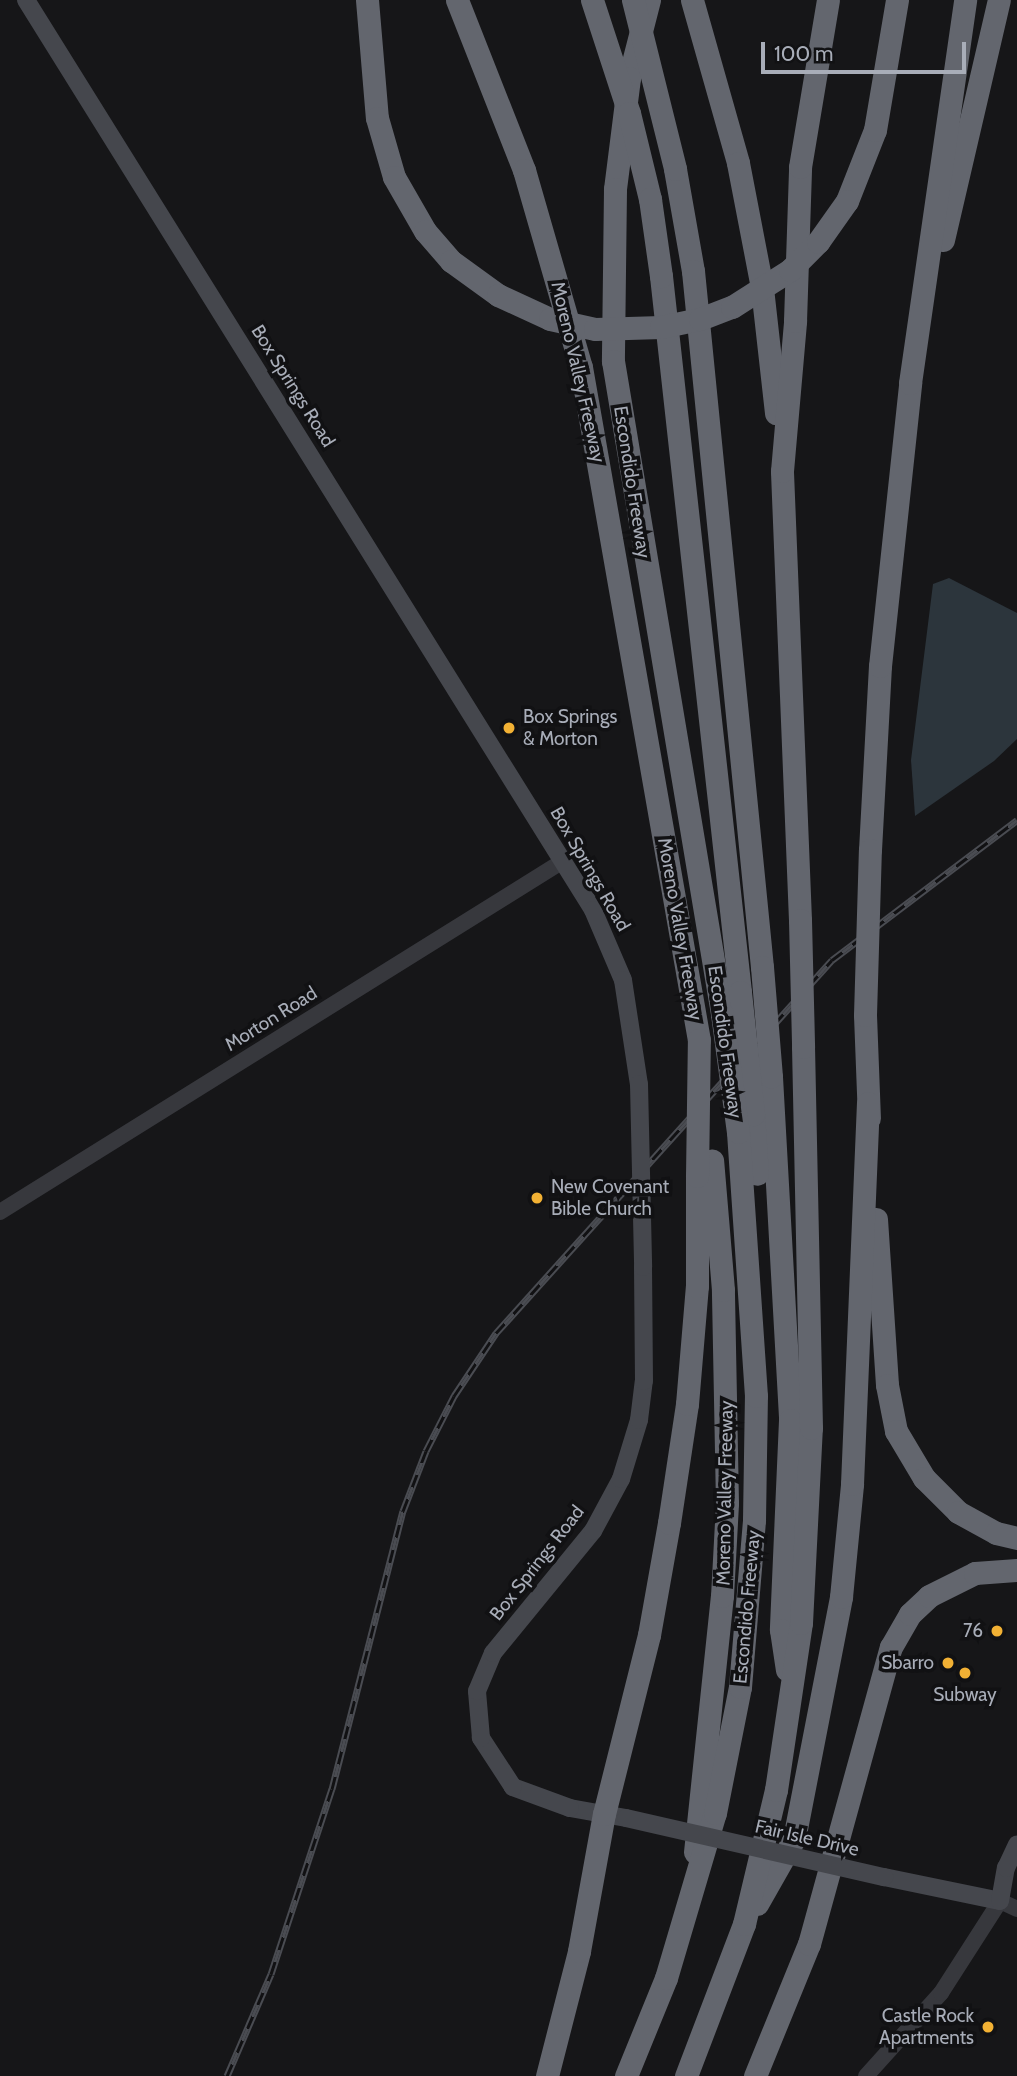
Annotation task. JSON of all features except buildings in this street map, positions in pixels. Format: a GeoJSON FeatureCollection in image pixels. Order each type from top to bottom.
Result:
{"type":"FeatureCollection","features":[{"type":"Feature","properties":{"kind":"highway"},"geometry":{"type":"LineString","coordinates":[[367,0],[377,118],[394,177],[425,231],[451,261],[498,295],[550,319],[595,329],[662,327],[700,320],[732,307],[790,270],[826,232],[847,201],[875,130],[897,0]]}},
{"type":"Feature","properties":{"kind":"highway","name":"Moreno Valley Freeway"},"geometry":{"type":"LineString","coordinates":[[457,0],[524,170],[581,367],[699,1040],[705,1168],[723,1290],[727,1503],[708,1745],[696,1809],[694,1883]]}},
{"type":"Feature","properties":{"kind":"highway"},"geometry":{"type":"LineString","coordinates":[[592,0],[629,113],[650,199],[661,276],[753,1114],[768,1371],[769,1468],[762,1578],[743,1720],[710,1864],[666,1978]]}},
{"type":"Feature","properties":{"kind":"highway"},"geometry":{"type":"LineString","coordinates":[[633,0],[675,169],[696,298],[761,967],[786,1292],[790,1420],[781,1630],[791,1698]]}},
{"type":"Feature","properties":{"kind":"highway","name":"Escondido Freeway"},"geometry":{"type":"LineString","coordinates":[[626,2076],[666,1978],[715,1813],[740,1687],[754,1520],[752,1299],[738,1132],[722,1014],[613,361],[615,189],[629,78],[649,0]]}},
{"type":"Feature","properties":{"kind":"highway"},"geometry":{"type":"LineString","coordinates":[[686,2076],[744,1924],[776,1790],[791,1698],[807,1548],[811,1428],[800,920],[782,471],[762,288],[738,163],[692,0]]}},
{"type":"Feature","properties":{"kind":"highway"},"geometry":{"type":"LineString","coordinates":[[782,471],[795,321],[800,167],[828,0]]}},
{"type":"Feature","properties":{"kind":"highway"},"geometry":{"type":"LineString","coordinates":[[965,0],[910,383],[880,666],[865,1015],[868,1103],[887,1385],[896,1431],[924,1478],[958,1512],[996,1533],[1017,1538]]}},
{"type":"Feature","properties":{"kind":"highway"},"geometry":{"type":"LineString","coordinates":[[910,383],[999,0]]}},
{"type":"Feature","properties":{"kind":"highway"},"geometry":{"type":"LineString","coordinates":[[744,1924],[794,1839],[841,1597],[852,1484],[868,1103]]}},
{"type":"Feature","properties":{"kind":"highway"},"geometry":{"type":"LineString","coordinates":[[547,2076],[615,1816],[649,1635],[683,1430],[705,1168]]}},
{"type":"Feature","properties":{"kind":"highway"},"geometry":{"type":"LineString","coordinates":[[755,2076],[809,1944],[891,1647],[910,1614],[929,1595],[975,1573],[1017,1570]]}},
{"type":"Feature","properties":{"kind":"main road","name":"Box Springs Road"},"geometry":{"type":"LineString","coordinates":[[26,0],[563,861],[616,959],[629,1006],[639,1084],[643,1267],[643,1381],[639,1420],[621,1479],[593,1531],[493,1653],[477,1691],[481,1738],[513,1787],[570,1808],[615,1816]]}},
{"type":"Feature","properties":{"kind":"main road","name":"Fair Isle Drive"},"geometry":{"type":"LineString","coordinates":[[615,1816],[884,1877],[1008,1900]]}},
{"type":"Feature","properties":{"kind":"main road"},"geometry":{"type":"LineString","coordinates":[[1008,1900],[1006,1868],[1017,1844]]}},
{"type":"Feature","properties":{"kind":"main road"},"geometry":{"type":"LineString","coordinates":[[1008,1900],[1017,1886]]}},
{"type":"Feature","properties":{"kind":"street","name":"Morton Road"},"geometry":{"type":"LineString","coordinates":[[0,1212],[563,861]]}},
{"type":"Feature","properties":{"kind":"street","name":"Fair Isle Drive"},"geometry":{"type":"LineString","coordinates":[[1008,1900],[1017,1909]]}},
{"type":"Feature","properties":{"kind":"street"},"geometry":{"type":"LineString","coordinates":[[866,2076],[941,1993],[1008,1900]]}},
{"type":"Feature","properties":{"kind":"shaded area"},"geometry":{"type":"Polygon","coordinates":[[[949,578],[1017,613],[1017,739],[994,761],[915,816],[911,760],[933,584],[949,578]]]}},
{"type":"Feature","properties":{"kind":"railway"},"geometry":{"type":"LineString","coordinates":[[227,2076],[271,1974],[332,1789],[403,1511],[426,1451],[454,1396],[496,1333],[832,960],[1017,820]]}},
{"type":"Feature","properties":{"kind":"place","name":"Box Springs & Morton"},"geometry":{"type":"Point","coordinates":[509,728]}},
{"type":"Feature","properties":{"kind":"place","name":"New Covenant Bible Church"},"geometry":{"type":"Point","coordinates":[537,1198]}},
{"type":"Feature","properties":{"kind":"place","name":"76"},"geometry":{"type":"Point","coordinates":[997,1631]}},
{"type":"Feature","properties":{"kind":"place","name":"Sbarro"},"geometry":{"type":"Point","coordinates":[948,1663]}},
{"type":"Feature","properties":{"kind":"place","name":"Subway"},"geometry":{"type":"Point","coordinates":[965,1673]}},
{"type":"Feature","properties":{"kind":"place","name":"Castle Rock Apartments"},"geometry":{"type":"Point","coordinates":[988,2027]}}]}
